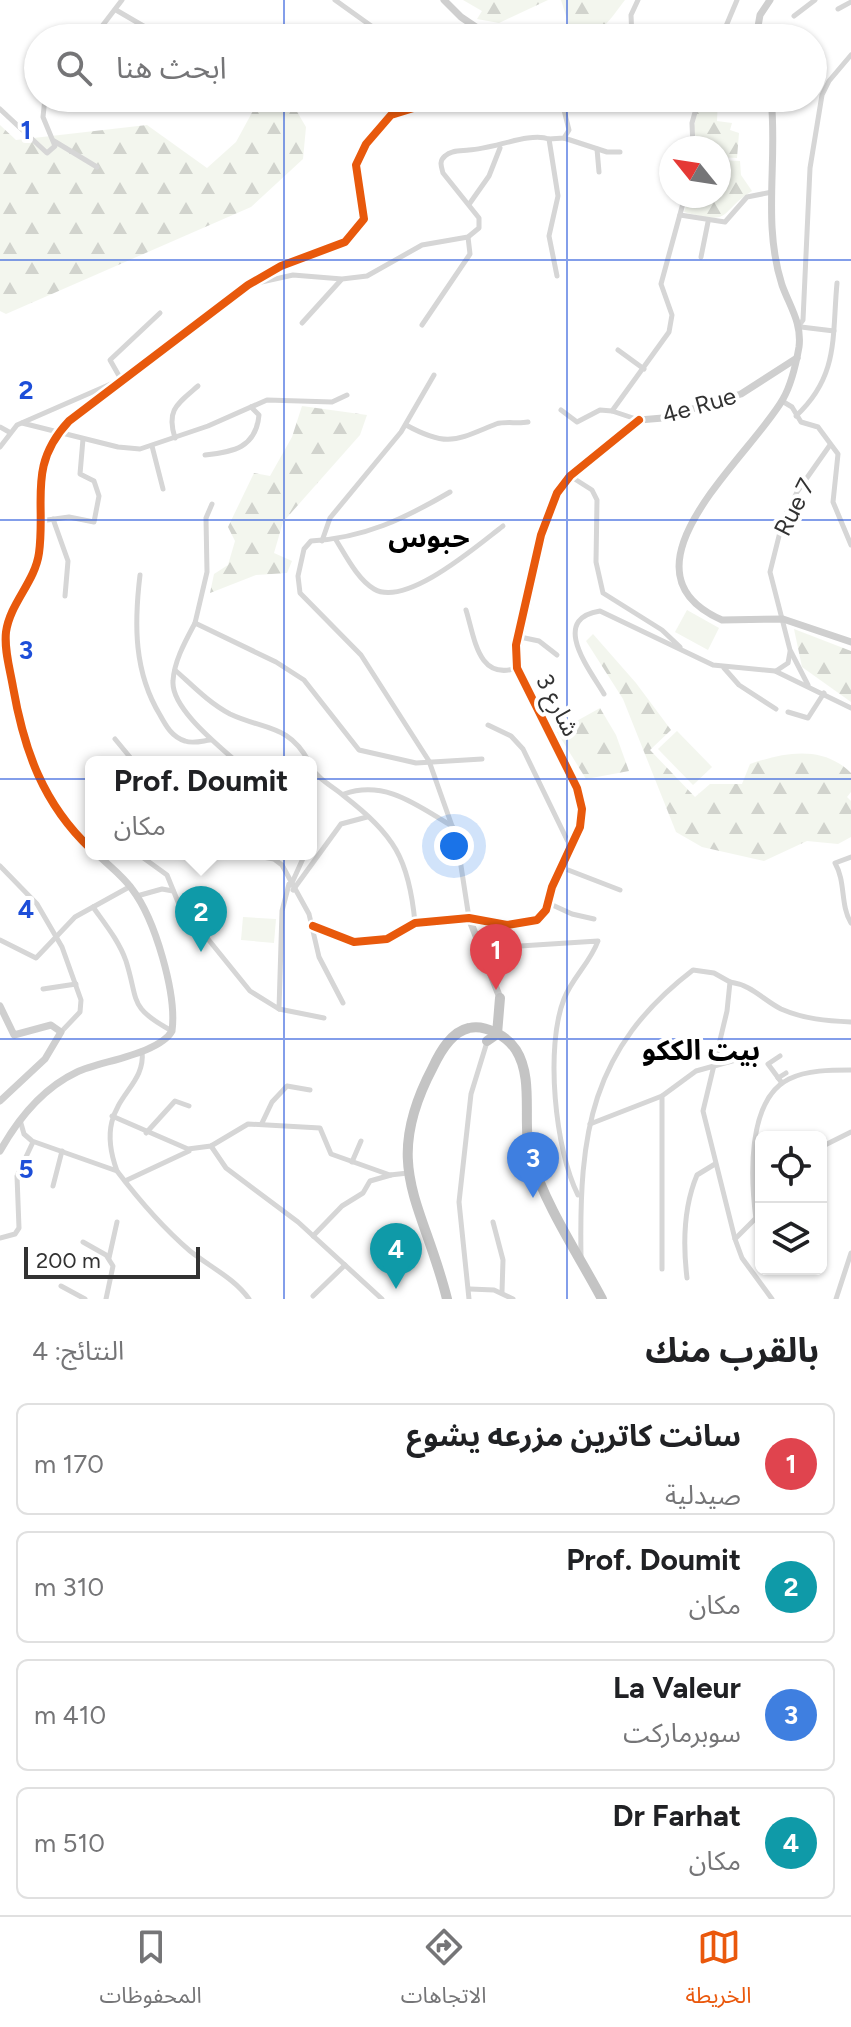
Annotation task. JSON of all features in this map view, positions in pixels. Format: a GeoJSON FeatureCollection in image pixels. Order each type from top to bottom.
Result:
{"type":"FeatureCollection","features":[{"type":"Feature","properties":{"kind":"highway"},"geometry":{"type":"LineString","coordinates":[[491,1035],[500,998]]}},
{"type":"Feature","properties":{"kind":"highway"},"geometry":{"type":"LineString","coordinates":[[447,1299],[408,1173],[406,1146],[412,1111],[436,1060],[461,1031],[470,1028],[491,1035],[518,1055],[530,1155],[602,1299]]}},
{"type":"Feature","properties":{"kind":"street"},"geometry":{"type":"LineString","coordinates":[[104,24],[122,0]]}},
{"type":"Feature","properties":{"kind":"street"},"geometry":{"type":"LineString","coordinates":[[335,0],[368,24]]}},
{"type":"Feature","properties":{"kind":"street"},"geometry":{"type":"LineString","coordinates":[[444,0],[474,24]]}},
{"type":"Feature","properties":{"kind":"street"},"geometry":{"type":"LineString","coordinates":[[631,24],[631,15],[638,0]]}},
{"type":"Feature","properties":{"kind":"street"},"geometry":{"type":"LineString","coordinates":[[727,24],[737,0]]}},
{"type":"Feature","properties":{"kind":"street"},"geometry":{"type":"LineString","coordinates":[[758,24],[760,15],[770,0]]}},
{"type":"Feature","properties":{"kind":"street"},"geometry":{"type":"LineString","coordinates":[[794,16],[815,0]]}},
{"type":"Feature","properties":{"kind":"street"},"geometry":{"type":"LineString","coordinates":[[838,9],[851,2]]}},
{"type":"Feature","properties":{"kind":"street"},"geometry":{"type":"LineString","coordinates":[[116,10],[140,24]]}},
{"type":"Feature","properties":{"kind":"street"},"geometry":{"type":"LineString","coordinates":[[827,85],[851,55]]}},
{"type":"Feature","properties":{"kind":"street"},"geometry":{"type":"LineString","coordinates":[[0,109],[42,152],[52,151],[54,141]]}},
{"type":"Feature","properties":{"kind":"street"},"geometry":{"type":"LineString","coordinates":[[44,112],[54,141],[97,167]]}},
{"type":"Feature","properties":{"kind":"street"},"geometry":{"type":"LineString","coordinates":[[85,840],[60,815],[33,767],[9,664],[6,632],[35,570],[43,467],[57,434],[248,285],[281,266],[329,251],[358,230],[365,210],[356,165],[366,144],[394,112]]}},
{"type":"Feature","properties":{"kind":"street"},"geometry":{"type":"LineString","coordinates":[[391,115],[401,112]]}},
{"type":"Feature","properties":{"kind":"street"},"geometry":{"type":"LineString","coordinates":[[564,138],[570,123],[566,112]]}},
{"type":"Feature","properties":{"kind":"street"},"geometry":{"type":"LineString","coordinates":[[693,136],[695,112]]}},
{"type":"Feature","properties":{"kind":"street"},"geometry":{"type":"LineString","coordinates":[[771,112],[775,257],[800,326]]}},
{"type":"Feature","properties":{"kind":"street"},"geometry":{"type":"LineString","coordinates":[[819,112],[810,168],[803,320],[797,358],[782,401],[699,512],[680,548],[677,564],[685,589],[717,618],[732,621],[783,619],[851,642]]}},
{"type":"Feature","properties":{"kind":"street"},"geometry":{"type":"LineString","coordinates":[[248,285],[293,275],[342,279],[381,271],[422,245],[468,237],[480,223],[470,203],[443,173],[444,156],[454,151],[500,147],[532,136],[564,138],[597,149],[620,152]]}},
{"type":"Feature","properties":{"kind":"street"},"geometry":{"type":"LineString","coordinates":[[549,139],[557,173],[557,205],[549,236],[557,276]]}},
{"type":"Feature","properties":{"kind":"street"},"geometry":{"type":"LineString","coordinates":[[470,203],[489,176],[500,147]]}},
{"type":"Feature","properties":{"kind":"street"},"geometry":{"type":"LineString","coordinates":[[597,149],[599,172]]}},
{"type":"Feature","properties":{"kind":"street"},"geometry":{"type":"LineString","coordinates":[[680,215],[708,222],[725,222],[747,197],[772,192]]}},
{"type":"Feature","properties":{"kind":"street"},"geometry":{"type":"LineString","coordinates":[[612,411],[644,369],[671,323],[661,284],[682,208]]}},
{"type":"Feature","properties":{"kind":"street"},"geometry":{"type":"LineString","coordinates":[[701,257],[708,222]]}},
{"type":"Feature","properties":{"kind":"street"},"geometry":{"type":"LineString","coordinates":[[422,325],[470,254],[468,237]]}},
{"type":"Feature","properties":{"kind":"street"},"geometry":{"type":"LineString","coordinates":[[302,323],[342,279]]}},
{"type":"Feature","properties":{"kind":"street"},"geometry":{"type":"LineString","coordinates":[[796,416],[815,397],[826,377],[834,331],[837,283]]}},
{"type":"Feature","properties":{"kind":"street"},"geometry":{"type":"LineString","coordinates":[[122,381],[110,360],[160,313]]}},
{"type":"Feature","properties":{"kind":"street"},"geometry":{"type":"LineString","coordinates":[[800,326],[834,331]]}},
{"type":"Feature","properties":{"kind":"street"},"geometry":{"type":"LineString","coordinates":[[618,350],[644,369]]}},
{"type":"Feature","properties":{"kind":"street","name":"4e Rue"},"geometry":{"type":"LineString","coordinates":[[639,420],[663,418],[741,394],[797,358]]}},
{"type":"Feature","properties":{"kind":"street"},"geometry":{"type":"LineString","coordinates":[[322,541],[330,518],[406,425],[434,375]]}},
{"type":"Feature","properties":{"kind":"street"},"geometry":{"type":"LineString","coordinates":[[0,447],[9,432],[22,423],[122,381]]}},
{"type":"Feature","properties":{"kind":"street"},"geometry":{"type":"LineString","coordinates":[[175,438],[169,419],[171,412],[198,386]]}},
{"type":"Feature","properties":{"kind":"street"},"geometry":{"type":"LineString","coordinates":[[22,423],[57,434],[131,449],[175,438],[276,398],[332,402],[347,395]]}},
{"type":"Feature","properties":{"kind":"street"},"geometry":{"type":"LineString","coordinates":[[782,401],[792,407],[804,424],[818,427],[841,460],[834,488],[836,513],[851,545]]}},
{"type":"Feature","properties":{"kind":"street"},"geometry":{"type":"LineString","coordinates":[[205,455],[231,451],[250,443],[258,428],[259,415],[251,407]]}},
{"type":"Feature","properties":{"kind":"street"},"geometry":{"type":"LineString","coordinates":[[561,410],[577,422],[600,410],[639,420]]}},
{"type":"Feature","properties":{"kind":"street","name":"شارع 3"},"geometry":{"type":"LineString","coordinates":[[548,903],[582,819],[580,795],[517,668],[519,637],[544,525],[557,493],[570,476],[639,420]]}},
{"type":"Feature","properties":{"kind":"street"},"geometry":{"type":"LineString","coordinates":[[406,425],[432,437],[452,441],[465,439],[500,422],[528,422]]}},
{"type":"Feature","properties":{"kind":"street"},"geometry":{"type":"LineString","coordinates":[[0,427],[9,432]]}},
{"type":"Feature","properties":{"kind":"street"},"geometry":{"type":"LineString","coordinates":[[39,521],[69,517],[94,522],[99,496],[94,481],[80,474],[83,439]]}},
{"type":"Feature","properties":{"kind":"street","name":"Rue 7"},"geometry":{"type":"LineString","coordinates":[[808,685],[790,650],[771,588],[770,572],[777,534],[797,492],[830,445]]}},
{"type":"Feature","properties":{"kind":"street"},"geometry":{"type":"LineString","coordinates":[[152,446],[163,489]]}},
{"type":"Feature","properties":{"kind":"street"},"geometry":{"type":"LineString","coordinates":[[570,476],[592,490],[597,500],[596,562],[603,593],[662,630],[684,650]]}},
{"type":"Feature","properties":{"kind":"street"},"geometry":{"type":"LineString","coordinates":[[450,492],[387,525],[336,540],[311,541],[304,549],[298,576],[300,593],[361,655],[429,761],[454,827],[469,918],[500,998]]}},
{"type":"Feature","properties":{"kind":"street"},"geometry":{"type":"LineString","coordinates":[[212,504],[206,518],[207,572],[195,623],[175,670],[174,693],[211,740],[230,756]]}},
{"type":"Feature","properties":{"kind":"street"},"geometry":{"type":"LineString","coordinates":[[53,519],[68,561],[65,596]]}},
{"type":"Feature","properties":{"kind":"street"},"geometry":{"type":"LineString","coordinates":[[336,540],[369,586],[378,592],[395,593],[425,582],[503,526]]}},
{"type":"Feature","properties":{"kind":"street"},"geometry":{"type":"LineString","coordinates":[[140,575],[137,614],[139,667],[152,702],[175,736],[188,743],[211,740]]}},
{"type":"Feature","properties":{"kind":"street"},"geometry":{"type":"LineString","coordinates":[[466,610],[482,658],[490,669],[500,672],[517,668]]}},
{"type":"Feature","properties":{"kind":"street"},"geometry":{"type":"LineString","coordinates":[[604,694],[576,646],[578,623],[588,613],[600,611],[724,668],[775,671],[851,708]]}},
{"type":"Feature","properties":{"kind":"street"},"geometry":{"type":"LineString","coordinates":[[195,623],[304,680],[359,750],[404,761],[463,763],[482,759]]}},
{"type":"Feature","properties":{"kind":"street"},"geometry":{"type":"LineString","coordinates":[[519,637],[527,636],[539,641],[557,655]]}},
{"type":"Feature","properties":{"kind":"street"},"geometry":{"type":"LineString","coordinates":[[775,671],[788,663],[790,650]]}},
{"type":"Feature","properties":{"kind":"street"},"geometry":{"type":"LineString","coordinates":[[724,668],[739,685],[776,709]]}},
{"type":"Feature","properties":{"kind":"street"},"geometry":{"type":"LineString","coordinates":[[175,670],[231,714],[287,734],[297,742],[305,756]]}},
{"type":"Feature","properties":{"kind":"street"},"geometry":{"type":"LineString","coordinates":[[788,712],[808,718],[824,693]]}},
{"type":"Feature","properties":{"kind":"street"},"geometry":{"type":"LineString","coordinates":[[488,725],[519,743],[571,849]]}},
{"type":"Feature","properties":{"kind":"street"},"geometry":{"type":"LineString","coordinates":[[115,739],[129,756]]}},
{"type":"Feature","properties":{"kind":"street"},"geometry":{"type":"LineString","coordinates":[[317,774],[392,840],[405,862],[415,923]]}},
{"type":"Feature","properties":{"kind":"street"},"geometry":{"type":"LineString","coordinates":[[343,795],[363,788],[390,792],[454,827]]}},
{"type":"Feature","properties":{"kind":"street"},"geometry":{"type":"LineString","coordinates":[[317,854],[341,824],[368,816]]}},
{"type":"Feature","properties":{"kind":"street"},"geometry":{"type":"LineString","coordinates":[[851,857],[835,863],[841,876],[844,907],[851,923]]}},
{"type":"Feature","properties":{"kind":"street"},"geometry":{"type":"LineString","coordinates":[[0,1151],[20,1120],[43,1095],[71,1075],[164,1041],[172,1031],[163,963],[137,896],[131,886],[103,860]]}},
{"type":"Feature","properties":{"kind":"street"},"geometry":{"type":"LineString","coordinates":[[146,860],[167,875],[178,902],[250,991],[279,1009],[324,1018]]}},
{"type":"Feature","properties":{"kind":"street"},"geometry":{"type":"LineString","coordinates":[[271,860],[280,862],[313,926],[319,957],[343,1003]]}},
{"type":"Feature","properties":{"kind":"street"},"geometry":{"type":"LineString","coordinates":[[279,1009],[282,911],[302,860]]}},
{"type":"Feature","properties":{"kind":"street"},"geometry":{"type":"LineString","coordinates":[[291,887],[312,860]]}},
{"type":"Feature","properties":{"kind":"street"},"geometry":{"type":"LineString","coordinates":[[0,866],[37,904],[56,935],[81,1000],[80,1012],[61,1032],[45,1059],[0,1101]]}},
{"type":"Feature","properties":{"kind":"street"},"geometry":{"type":"LineString","coordinates":[[562,868],[583,873],[620,890]]}},
{"type":"Feature","properties":{"kind":"street"},"geometry":{"type":"LineString","coordinates":[[0,940],[33,958],[75,917],[131,886]]}},
{"type":"Feature","properties":{"kind":"street"},"geometry":{"type":"LineString","coordinates":[[137,896],[159,890],[173,891]]}},
{"type":"Feature","properties":{"kind":"street"},"geometry":{"type":"LineString","coordinates":[[313,926],[354,942],[387,939],[415,923],[469,918],[496,924],[537,920],[548,903],[572,914],[594,919]]}},
{"type":"Feature","properties":{"kind":"street"},"geometry":{"type":"LineString","coordinates":[[93,907],[118,943],[136,1002],[149,1017],[172,1031]]}},
{"type":"Feature","properties":{"kind":"street"},"geometry":{"type":"LineString","coordinates":[[496,924],[508,941],[520,946],[598,941],[589,962],[566,995],[558,1027],[558,1111],[569,1171],[579,1196]]}},
{"type":"Feature","properties":{"kind":"street"},"geometry":{"type":"LineString","coordinates":[[581,1259],[579,1196],[590,1124],[603,1075],[653,1005],[693,970],[710,972],[752,989],[789,1012],[818,1020],[851,1022]]}},
{"type":"Feature","properties":{"kind":"street"},"geometry":{"type":"LineString","coordinates":[[730,982],[703,1111],[735,1239],[742,1258],[772,1299]]}},
{"type":"Feature","properties":{"kind":"street"},"geometry":{"type":"LineString","coordinates":[[43,989],[76,984]]}},
{"type":"Feature","properties":{"kind":"street"},"geometry":{"type":"LineString","coordinates":[[0,1006],[14,1035],[51,1025],[61,1032]]}},
{"type":"Feature","properties":{"kind":"street"},"geometry":{"type":"LineString","coordinates":[[469,1299],[459,1202],[471,1094],[491,1035]]}},
{"type":"Feature","properties":{"kind":"street"},"geometry":{"type":"LineString","coordinates":[[142,1050],[141,1068],[112,1116],[109,1135],[117,1171],[166,1229],[234,1282],[249,1299]]}},
{"type":"Feature","properties":{"kind":"street"},"geometry":{"type":"LineString","coordinates":[[590,1124],[662,1096],[689,1074],[750,1056]]}},
{"type":"Feature","properties":{"kind":"street"},"geometry":{"type":"LineString","coordinates":[[780,1056],[768,1064],[780,1081]]}},
{"type":"Feature","properties":{"kind":"street"},"geometry":{"type":"LineString","coordinates":[[780,1081],[796,1076],[851,1070]]}},
{"type":"Feature","properties":{"kind":"street"},"geometry":{"type":"LineString","coordinates":[[755,1208],[752,1173],[755,1138],[773,1093],[786,1073]]}},
{"type":"Feature","properties":{"kind":"street"},"geometry":{"type":"LineString","coordinates":[[262,1123],[274,1099],[287,1086],[310,1090]]}},
{"type":"Feature","properties":{"kind":"street"},"geometry":{"type":"LineString","coordinates":[[662,1096],[662,1269]]}},
{"type":"Feature","properties":{"kind":"street"},"geometry":{"type":"LineString","coordinates":[[146,1133],[175,1101],[189,1106]]}},
{"type":"Feature","properties":{"kind":"street"},"geometry":{"type":"LineString","coordinates":[[112,1116],[191,1150]]}},
{"type":"Feature","properties":{"kind":"street"},"geometry":{"type":"LineString","coordinates":[[20,1120],[25,1135],[33,1142],[117,1171]]}},
{"type":"Feature","properties":{"kind":"street"},"geometry":{"type":"LineString","coordinates":[[125,1181],[191,1150],[211,1146],[246,1124],[262,1123],[320,1128],[328,1151],[392,1175]]}},
{"type":"Feature","properties":{"kind":"street"},"geometry":{"type":"LineString","coordinates":[[827,1144],[851,1132]]}},
{"type":"Feature","properties":{"kind":"street"},"geometry":{"type":"LineString","coordinates":[[352,1162],[361,1141]]}},
{"type":"Feature","properties":{"kind":"street"},"geometry":{"type":"LineString","coordinates":[[0,1238],[15,1234],[19,1228],[17,1176],[33,1142]]}},
{"type":"Feature","properties":{"kind":"street"},"geometry":{"type":"LineString","coordinates":[[211,1146],[226,1168],[313,1236],[382,1299]]}},
{"type":"Feature","properties":{"kind":"street"},"geometry":{"type":"LineString","coordinates":[[53,1186],[62,1151]]}},
{"type":"Feature","properties":{"kind":"street"},"geometry":{"type":"LineString","coordinates":[[687,1278],[685,1231],[691,1192],[700,1171],[715,1164]]}},
{"type":"Feature","properties":{"kind":"street"},"geometry":{"type":"LineString","coordinates":[[313,1236],[342,1206],[363,1193],[370,1181],[408,1173]]}},
{"type":"Feature","properties":{"kind":"street"},"geometry":{"type":"LineString","coordinates":[[735,1239],[755,1220]]}},
{"type":"Feature","properties":{"kind":"street"},"geometry":{"type":"LineString","coordinates":[[106,1299],[114,1270],[109,1258],[117,1222]]}},
{"type":"Feature","properties":{"kind":"street"},"geometry":{"type":"LineString","coordinates":[[493,1222],[504,1267],[502,1292]]}},
{"type":"Feature","properties":{"kind":"street"},"geometry":{"type":"LineString","coordinates":[[83,1242],[109,1258]]}},
{"type":"Feature","properties":{"kind":"street"},"geometry":{"type":"LineString","coordinates":[[836,1299],[851,1253]]}},
{"type":"Feature","properties":{"kind":"street"},"geometry":{"type":"LineString","coordinates":[[313,1296],[345,1265]]}},
{"type":"Feature","properties":{"kind":"street"},"geometry":{"type":"LineString","coordinates":[[61,1286],[85,1299]]}},
{"type":"Feature","properties":{"kind":"street"},"geometry":{"type":"LineString","coordinates":[[470,1289],[502,1292],[513,1299]]}},
{"type":"Feature","properties":{"kind":"green space"},"geometry":{"type":"Polygon","coordinates":[[[463,0],[548,0],[499,23],[477,19],[482,11],[463,0]]]}},
{"type":"Feature","properties":{"kind":"green space"},"geometry":{"type":"Polygon","coordinates":[[[561,0],[625,0],[606,24],[569,24],[561,0]]]}},
{"type":"Feature","properties":{"kind":"green space"},"geometry":{"type":"Polygon","coordinates":[[[252,112],[297,112],[306,127],[303,159],[251,207],[6,314],[0,311],[0,125],[16,140],[147,125],[207,168],[236,142],[252,112]]]}},
{"type":"Feature","properties":{"kind":"green space"},"geometry":{"type":"Polygon","coordinates":[[[697,112],[717,112],[717,121],[732,123],[730,130],[739,133],[737,158],[731,158],[731,136],[695,136],[697,112]]]}},
{"type":"Feature","properties":{"kind":"green space"},"geometry":{"type":"Polygon","coordinates":[[[731,161],[740,161],[741,175],[752,191],[724,215],[718,217],[684,212],[685,208],[731,208],[731,161]]]}},
{"type":"Feature","properties":{"kind":"green space"},"geometry":{"type":"Polygon","coordinates":[[[302,406],[367,415],[360,435],[283,522],[274,553],[292,561],[287,573],[256,575],[210,593],[214,574],[228,565],[235,541],[228,527],[254,473],[270,476],[292,437],[302,406]]]}},
{"type":"Feature","properties":{"kind":"green space"},"geometry":{"type":"Polygon","coordinates":[[[687,610],[719,628],[708,650],[675,632],[687,610]]]}},
{"type":"Feature","properties":{"kind":"green space"},"geometry":{"type":"Polygon","coordinates":[[[794,629],[851,651],[851,702],[802,667],[794,629]]]}},
{"type":"Feature","properties":{"kind":"green space"},"geometry":{"type":"Polygon","coordinates":[[[593,634],[636,683],[671,730],[650,750],[695,797],[710,784],[742,784],[750,764],[777,756],[803,754],[828,758],[851,773],[851,792],[847,797],[851,801],[851,837],[838,844],[807,841],[764,861],[702,847],[676,832],[623,699],[586,641],[593,634]]]}},
{"type":"Feature","properties":{"kind":"green space"},"geometry":{"type":"Polygon","coordinates":[[[600,708],[616,735],[629,771],[586,779],[557,732],[600,708]]]}},
{"type":"Feature","properties":{"kind":"green space"},"geometry":{"type":"Polygon","coordinates":[[[677,731],[712,767],[693,785],[658,749],[677,731]]]}},
{"type":"Feature","properties":{"kind":"green space"},"geometry":{"type":"Polygon","coordinates":[[[243,917],[276,919],[274,943],[241,940],[243,917]]]}},
{"type":"Feature","properties":{"kind":"cycle path"},"geometry":{"type":"LineString","coordinates":[[85,843],[60,814],[38,775],[23,733],[7,653],[8,621],[37,564],[41,534],[41,484],[48,453],[69,421],[248,285],[281,266],[345,242],[364,219],[356,165],[366,144],[391,115],[401,112]]}},
{"type":"Feature","properties":{"kind":"cycle path"},"geometry":{"type":"LineString","coordinates":[[313,926],[354,942],[387,939],[415,923],[469,918],[507,925],[537,920],[546,910],[552,887],[580,827],[582,809],[577,788],[517,668],[516,645],[541,535],[557,493],[570,476],[639,420]]}},
{"type":"Feature","properties":{"kind":"place","name":"Prof. Doumit"},"geometry":{"type":"Point","coordinates":[201,952]}},
{"type":"Feature","properties":{"kind":"place","name":"سانت كاترين مزرعه يشوع"},"geometry":{"type":"Point","coordinates":[496,990]}},
{"type":"Feature","properties":{"kind":"place","name":"La Valeur"},"geometry":{"type":"Point","coordinates":[533,1198]}},
{"type":"Feature","properties":{"kind":"place","name":"Dr Farhat"},"geometry":{"type":"Point","coordinates":[396,1289]}},
{"type":"Feature","properties":{"kind":"district","name":"حبوس"},"geometry":{"type":"Point","coordinates":[429,537]}},
{"type":"Feature","properties":{"kind":"district","name":"بيت الككو"},"geometry":{"type":"Point","coordinates":[701,1050]}}]}
